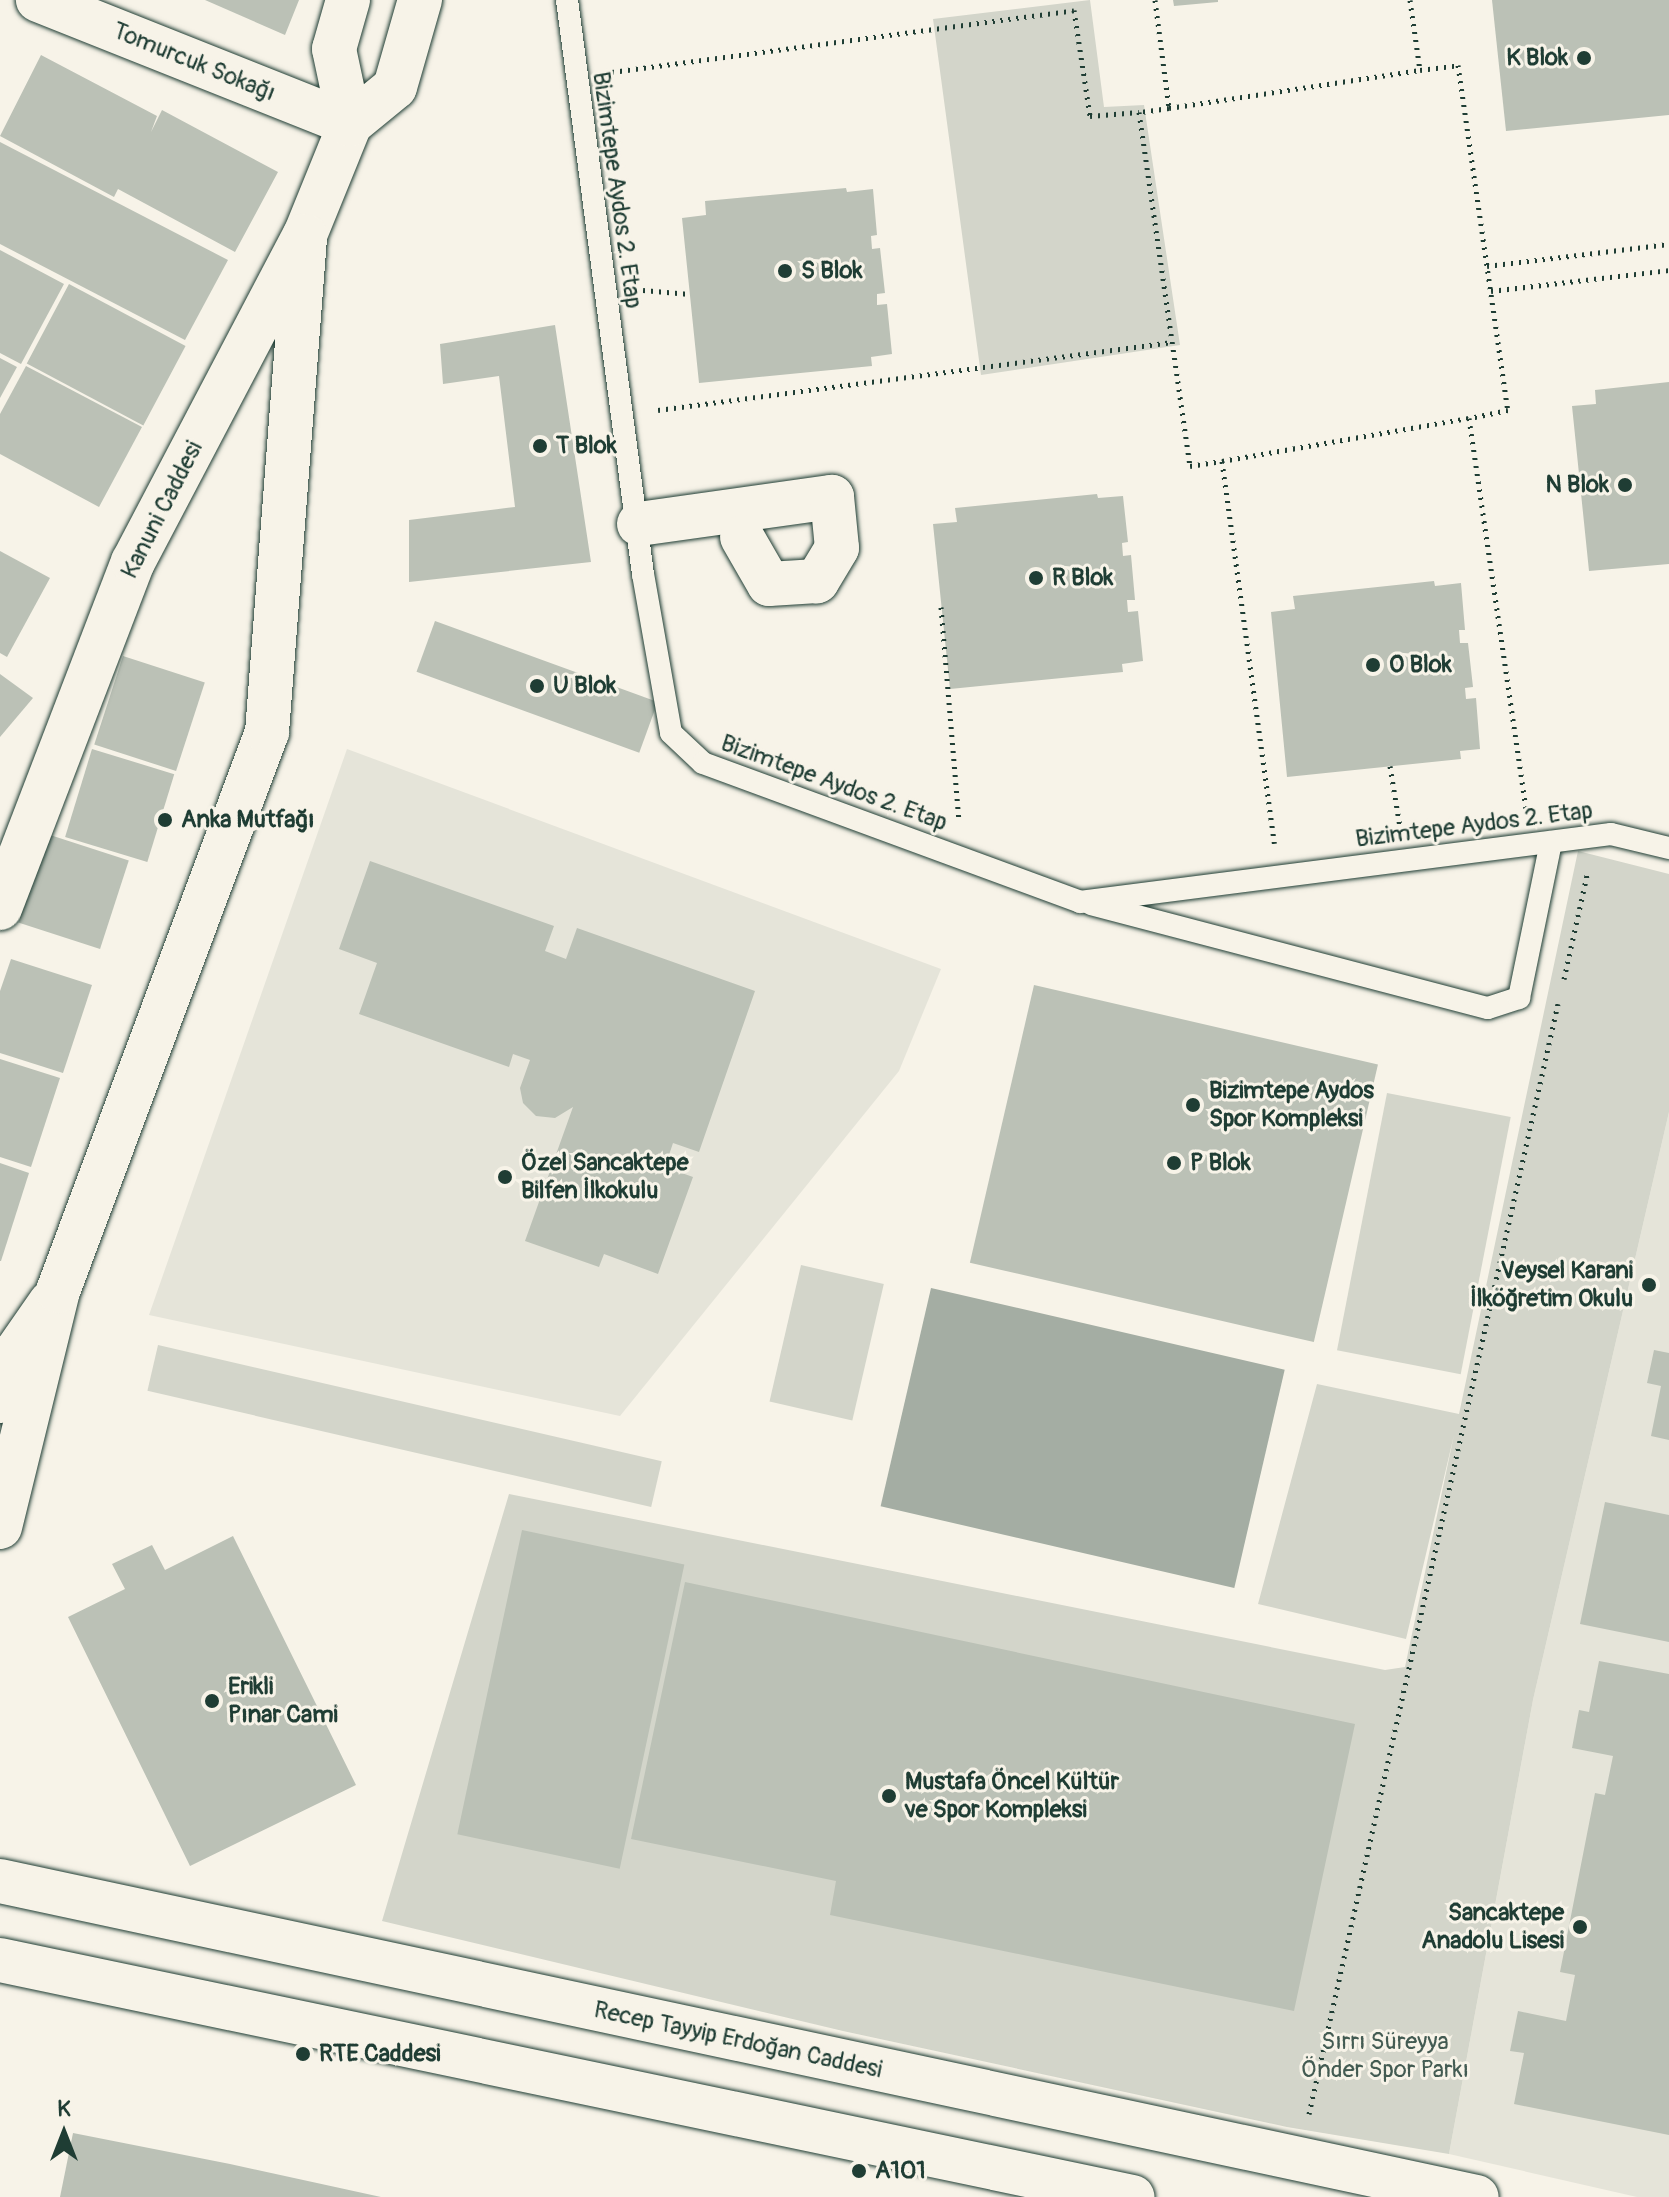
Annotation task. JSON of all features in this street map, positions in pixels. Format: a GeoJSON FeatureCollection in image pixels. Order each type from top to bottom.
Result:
{"type":"FeatureCollection","features":[{"type":"Feature","properties":{"kind":"street","name":"Tomurcuk Sokağı"},"geometry":{"type":"LineString","coordinates":[[38,0],[350,124]]}},
{"type":"Feature","properties":{"kind":"street"},"geometry":{"type":"LineString","coordinates":[[348,0],[334,49],[350,124]]}},
{"type":"Feature","properties":{"kind":"street","name":"Kanuni Caddesi"},"geometry":{"type":"LineString","coordinates":[[0,908],[133,562],[305,235],[350,124],[395,87],[420,0]]}},
{"type":"Feature","properties":{"kind":"street"},"geometry":{"type":"LineString","coordinates":[[0,1527],[45,1362],[58,1291],[267,732],[305,235]]}},
{"type":"Feature","properties":{"kind":"street"},"geometry":{"type":"LineString","coordinates":[[639,524],[832,497],[837,548],[817,581],[769,584],[742,537]]}},
{"type":"Feature","properties":{"kind":"street"},"geometry":{"type":"LineString","coordinates":[[0,1401],[16,1352],[58,1291]]}},
{"type":"Feature","properties":{"kind":"street","name":"Recep Tayyip Erdoğan Caddesi"},"geometry":{"type":"LineString","coordinates":[[0,1881],[1477,2197]]}},
{"type":"Feature","properties":{"kind":"street"},"geometry":{"type":"LineString","coordinates":[[0,1960],[1132,2197]]}},
{"type":"Feature","properties":{"kind":"lane","name":"Bizimtepe Aydos 2. Etap"},"geometry":{"type":"LineString","coordinates":[[567,0],[604,286],[671,733],[703,763],[1080,902],[1611,834],[1669,848]]}},
{"type":"Feature","properties":{"kind":"lane"},"geometry":{"type":"LineString","coordinates":[[1080,902],[1488,1008],[1519,998],[1541,843]]}},
{"type":"Feature","properties":{"kind":"path"},"geometry":{"type":"LineString","coordinates":[[1155,0],[1169,108]]}},
{"type":"Feature","properties":{"kind":"path"},"geometry":{"type":"LineString","coordinates":[[1410,0],[1420,70]]}},
{"type":"Feature","properties":{"kind":"path"},"geometry":{"type":"LineString","coordinates":[[576,77],[1074,10],[1090,116],[1169,108],[1458,65],[1508,410],[1190,466],[1139,112]]}},
{"type":"Feature","properties":{"kind":"path"},"geometry":{"type":"LineString","coordinates":[[1487,266],[1669,244]]}},
{"type":"Feature","properties":{"kind":"path"},"geometry":{"type":"LineString","coordinates":[[1491,291],[1669,270]]}},
{"type":"Feature","properties":{"kind":"path"},"geometry":{"type":"LineString","coordinates":[[604,286],[690,294]]}},
{"type":"Feature","properties":{"kind":"path"},"geometry":{"type":"LineString","coordinates":[[623,414],[1173,342]]}},
{"type":"Feature","properties":{"kind":"path"},"geometry":{"type":"LineString","coordinates":[[1469,418],[1541,843]]}},
{"type":"Feature","properties":{"kind":"path"},"geometry":{"type":"LineString","coordinates":[[1222,461],[1278,876]]}},
{"type":"Feature","properties":{"kind":"path"},"geometry":{"type":"LineString","coordinates":[[941,607],[962,858]]}},
{"type":"Feature","properties":{"kind":"path"},"geometry":{"type":"LineString","coordinates":[[1390,766],[1406,859]]}},
{"type":"Feature","properties":{"kind":"path"},"geometry":{"type":"LineString","coordinates":[[1299,2158],[1588,868]]}},
{"type":"Feature","properties":{"kind":"shaded area","name":"Özel Sancaktepe Bilfen İlkokulu"},"geometry":{"type":"Polygon","coordinates":[[[347,749],[941,969],[899,1071],[620,1416],[149,1315],[347,749]]]}},
{"type":"Feature","properties":{"kind":"shaded area","name":"Sancaktepe Anadolu Lisesi"},"geometry":{"type":"Polygon","coordinates":[[[1669,1112],[1669,2197],[1637,2197],[1449,2154],[1533,1700],[1669,1112]]]}},
{"type":"Feature","properties":{"kind":"shaded area"},"geometry":{"type":"Polygon","coordinates":[[[931,1288],[1285,1370],[1234,1588],[881,1506],[931,1288]]]}},
{"type":"Feature","properties":{"kind":"green space"},"geometry":{"type":"Polygon","coordinates":[[[1090,0],[1104,107],[1144,105],[1180,345],[981,375],[933,19],[1090,0]]]}},
{"type":"Feature","properties":{"kind":"green space","name":"Mustafa Öncel Kültür ve Spor Kompleksi"},"geometry":{"type":"Polygon","coordinates":[[[1578,851],[1669,874],[1669,1112],[1533,1700],[1449,2154],[1287,2127],[843,2031],[382,1921],[509,1494],[1385,1670],[1405,1667],[1454,1435],[1406,1639],[1258,1604],[1317,1384],[1459,1414],[1578,851]]]}},
{"type":"Feature","properties":{"kind":"green space"},"geometry":{"type":"Polygon","coordinates":[[[1387,1093],[1511,1117],[1461,1374],[1337,1350],[1387,1093]]]}},
{"type":"Feature","properties":{"kind":"green space"},"geometry":{"type":"Polygon","coordinates":[[[801,1265],[884,1284],[852,1421],[770,1401],[801,1265]]]}},
{"type":"Feature","properties":{"kind":"green space"},"geometry":{"type":"Polygon","coordinates":[[[158,1345],[662,1461],[651,1507],[147,1391],[158,1345]]]}},
{"type":"Feature","properties":{"kind":"building"},"geometry":{"type":"Polygon","coordinates":[[[205,0],[299,0],[285,35],[205,0]]]}},
{"type":"Feature","properties":{"kind":"building"},"geometry":{"type":"Polygon","coordinates":[[[1173,0],[1218,0],[1218,2],[1174,6],[1173,0]]]}},
{"type":"Feature","properties":{"kind":"building","name":"K Blok"},"geometry":{"type":"Polygon","coordinates":[[[1492,0],[1669,0],[1669,115],[1506,131],[1492,0]]]}},
{"type":"Feature","properties":{"kind":"building"},"geometry":{"type":"Polygon","coordinates":[[[41,55],[157,116],[151,132],[162,110],[278,172],[235,252],[118,189],[114,197],[0,136],[41,55]]]}},
{"type":"Feature","properties":{"kind":"building"},"geometry":{"type":"Polygon","coordinates":[[[0,142],[228,260],[185,340],[0,244],[0,142]]]}},
{"type":"Feature","properties":{"kind":"building","name":"S Blok"},"geometry":{"type":"Polygon","coordinates":[[[846,188],[847,192],[873,189],[877,235],[871,236],[872,249],[880,248],[885,293],[877,294],[877,305],[887,304],[892,354],[871,357],[872,366],[699,383],[682,218],[706,215],[705,201],[846,188]]]}},
{"type":"Feature","properties":{"kind":"building"},"geometry":{"type":"Polygon","coordinates":[[[0,250],[64,284],[21,364],[0,353],[0,250]]]}},
{"type":"Feature","properties":{"kind":"building"},"geometry":{"type":"Polygon","coordinates":[[[69,284],[186,346],[143,425],[27,363],[69,284]]]}},
{"type":"Feature","properties":{"kind":"building","name":"T Blok"},"geometry":{"type":"Polygon","coordinates":[[[555,325],[591,562],[409,582],[409,520],[515,507],[499,376],[443,384],[440,344],[555,325]]]}},
{"type":"Feature","properties":{"kind":"building"},"geometry":{"type":"Polygon","coordinates":[[[0,358],[17,367],[0,398],[0,358]]]}},
{"type":"Feature","properties":{"kind":"building"},"geometry":{"type":"Polygon","coordinates":[[[26,366],[142,427],[99,507],[0,454],[0,414],[26,366]]]}},
{"type":"Feature","properties":{"kind":"building","name":"N Blok"},"geometry":{"type":"Polygon","coordinates":[[[1669,382],[1669,564],[1589,571],[1572,406],[1596,404],[1595,390],[1669,382]]]}},
{"type":"Feature","properties":{"kind":"building","name":"R Blok"},"geometry":{"type":"Polygon","coordinates":[[[1097,494],[1098,498],[1123,496],[1128,542],[1122,543],[1123,556],[1131,555],[1135,600],[1127,600],[1128,612],[1138,611],[1143,661],[1122,664],[1123,672],[950,689],[933,524],[957,522],[955,508],[1097,494]]]}},
{"type":"Feature","properties":{"kind":"building"},"geometry":{"type":"Polygon","coordinates":[[[0,551],[50,578],[7,657],[0,653],[0,551]]]}},
{"type":"Feature","properties":{"kind":"building","name":"O Blok"},"geometry":{"type":"Polygon","coordinates":[[[1434,581],[1435,586],[1461,583],[1465,630],[1459,630],[1460,643],[1468,643],[1473,687],[1465,688],[1466,699],[1476,698],[1480,749],[1460,751],[1461,759],[1287,777],[1271,612],[1295,609],[1293,596],[1434,581]]]}},
{"type":"Feature","properties":{"kind":"building","name":"U Blok"},"geometry":{"type":"Polygon","coordinates":[[[435,621],[658,702],[639,753],[417,672],[435,621]]]}},
{"type":"Feature","properties":{"kind":"building"},"geometry":{"type":"Polygon","coordinates":[[[123,656],[205,683],[176,771],[94,744],[123,656]]]}},
{"type":"Feature","properties":{"kind":"building"},"geometry":{"type":"Polygon","coordinates":[[[0,674],[33,698],[0,737],[0,674]]]}},
{"type":"Feature","properties":{"kind":"building"},"geometry":{"type":"Polygon","coordinates":[[[92,749],[174,774],[147,862],[65,837],[92,749]]]}},
{"type":"Feature","properties":{"kind":"building"},"geometry":{"type":"Polygon","coordinates":[[[47,834],[129,861],[100,949],[18,922],[47,834]]]}},
{"type":"Feature","properties":{"kind":"building"},"geometry":{"type":"Polygon","coordinates":[[[370,861],[554,926],[545,951],[566,959],[577,928],[755,991],[699,1152],[673,1143],[665,1167],[693,1177],[658,1274],[604,1254],[599,1267],[525,1241],[573,1107],[555,1118],[536,1116],[523,1103],[520,1088],[530,1060],[513,1054],[509,1067],[359,1014],[377,963],[339,949],[370,861]]]}},
{"type":"Feature","properties":{"kind":"building"},"geometry":{"type":"Polygon","coordinates":[[[11,959],[92,985],[63,1073],[0,1053],[0,991],[11,959]]]}},
{"type":"Feature","properties":{"kind":"building","name":"P Blok"},"geometry":{"type":"Polygon","coordinates":[[[1034,985],[1378,1064],[1314,1342],[970,1263],[1034,985]]]}},
{"type":"Feature","properties":{"kind":"building"},"geometry":{"type":"Polygon","coordinates":[[[0,1059],[60,1078],[31,1167],[0,1157],[0,1059]]]}},
{"type":"Feature","properties":{"kind":"building"},"geometry":{"type":"Polygon","coordinates":[[[0,1163],[29,1173],[1,1261],[0,1261],[0,1163]]]}},
{"type":"Feature","properties":{"kind":"building"},"geometry":{"type":"Polygon","coordinates":[[[1654,1350],[1669,1353],[1669,1440],[1651,1436],[1661,1386],[1647,1383],[1654,1350]]]}},
{"type":"Feature","properties":{"kind":"building"},"geometry":{"type":"Polygon","coordinates":[[[1605,1502],[1669,1515],[1669,1642],[1580,1624],[1605,1502]]]}},
{"type":"Feature","properties":{"kind":"building"},"geometry":{"type":"Polygon","coordinates":[[[522,1530],[684,1565],[620,1869],[457,1834],[522,1530]]]}},
{"type":"Feature","properties":{"kind":"building","name":"Erikli Pınar Cami"},"geometry":{"type":"Polygon","coordinates":[[[233,1536],[356,1785],[190,1866],[68,1617],[125,1589],[112,1564],[152,1545],[165,1570],[233,1536]]]}},
{"type":"Feature","properties":{"kind":"building"},"geometry":{"type":"Polygon","coordinates":[[[685,1582],[1355,1724],[1294,2011],[830,1915],[836,1881],[631,1839],[685,1582]]]}},
{"type":"Feature","properties":{"kind":"building"},"geometry":{"type":"Polygon","coordinates":[[[1599,1661],[1669,1674],[1669,2135],[1514,2104],[1524,2053],[1510,2051],[1518,2011],[1566,2021],[1575,1975],[1560,1972],[1595,1793],[1605,1795],[1613,1756],[1572,1748],[1579,1710],[1589,1712],[1599,1661]]]}},
{"type":"Feature","properties":{"kind":"building"},"geometry":{"type":"Polygon","coordinates":[[[73,2133],[230,2164],[381,2197],[60,2197],[73,2133]]]}},
{"type":"Feature","properties":{"kind":"place","name":"K Blok"},"geometry":{"type":"Point","coordinates":[1584,58]}},
{"type":"Feature","properties":{"kind":"place","name":"S Blok"},"geometry":{"type":"Point","coordinates":[785,271]}},
{"type":"Feature","properties":{"kind":"place","name":"T Blok"},"geometry":{"type":"Point","coordinates":[540,446]}},
{"type":"Feature","properties":{"kind":"place","name":"N Blok"},"geometry":{"type":"Point","coordinates":[1625,485]}},
{"type":"Feature","properties":{"kind":"place","name":"R Blok"},"geometry":{"type":"Point","coordinates":[1036,578]}},
{"type":"Feature","properties":{"kind":"place","name":"O Blok"},"geometry":{"type":"Point","coordinates":[1373,665]}},
{"type":"Feature","properties":{"kind":"place","name":"U Blok"},"geometry":{"type":"Point","coordinates":[537,686]}},
{"type":"Feature","properties":{"kind":"place","name":"Anka Mutfağı"},"geometry":{"type":"Point","coordinates":[165,820]}},
{"type":"Feature","properties":{"kind":"place","name":"Bizimtepe Aydos Spor Kompleksi"},"geometry":{"type":"Point","coordinates":[1193,1105]}},
{"type":"Feature","properties":{"kind":"place","name":"P Blok"},"geometry":{"type":"Point","coordinates":[1174,1163]}},
{"type":"Feature","properties":{"kind":"place","name":"Özel Sancaktepe Bilfen İlkokulu"},"geometry":{"type":"Point","coordinates":[505,1177]}},
{"type":"Feature","properties":{"kind":"place","name":"Veysel Karani İlköğretim Okulu"},"geometry":{"type":"Point","coordinates":[1649,1285]}},
{"type":"Feature","properties":{"kind":"place","name":"Erikli Pınar Cami"},"geometry":{"type":"Point","coordinates":[212,1701]}},
{"type":"Feature","properties":{"kind":"place","name":"Mustafa Öncel Kültür ve Spor Kompleksi"},"geometry":{"type":"Point","coordinates":[889,1796]}},
{"type":"Feature","properties":{"kind":"place","name":"Sancaktepe Anadolu Lisesi"},"geometry":{"type":"Point","coordinates":[1580,1927]}},
{"type":"Feature","properties":{"kind":"place","name":"RTE Caddesi"},"geometry":{"type":"Point","coordinates":[303,2054]}},
{"type":"Feature","properties":{"kind":"place","name":"A101"},"geometry":{"type":"Point","coordinates":[859,2171]}},
{"type":"Feature","properties":{"kind":"park label","name":"Sırrı Süreyya Önder Spor Parkı"},"geometry":{"type":"Point","coordinates":[1385,2056]}}]}
